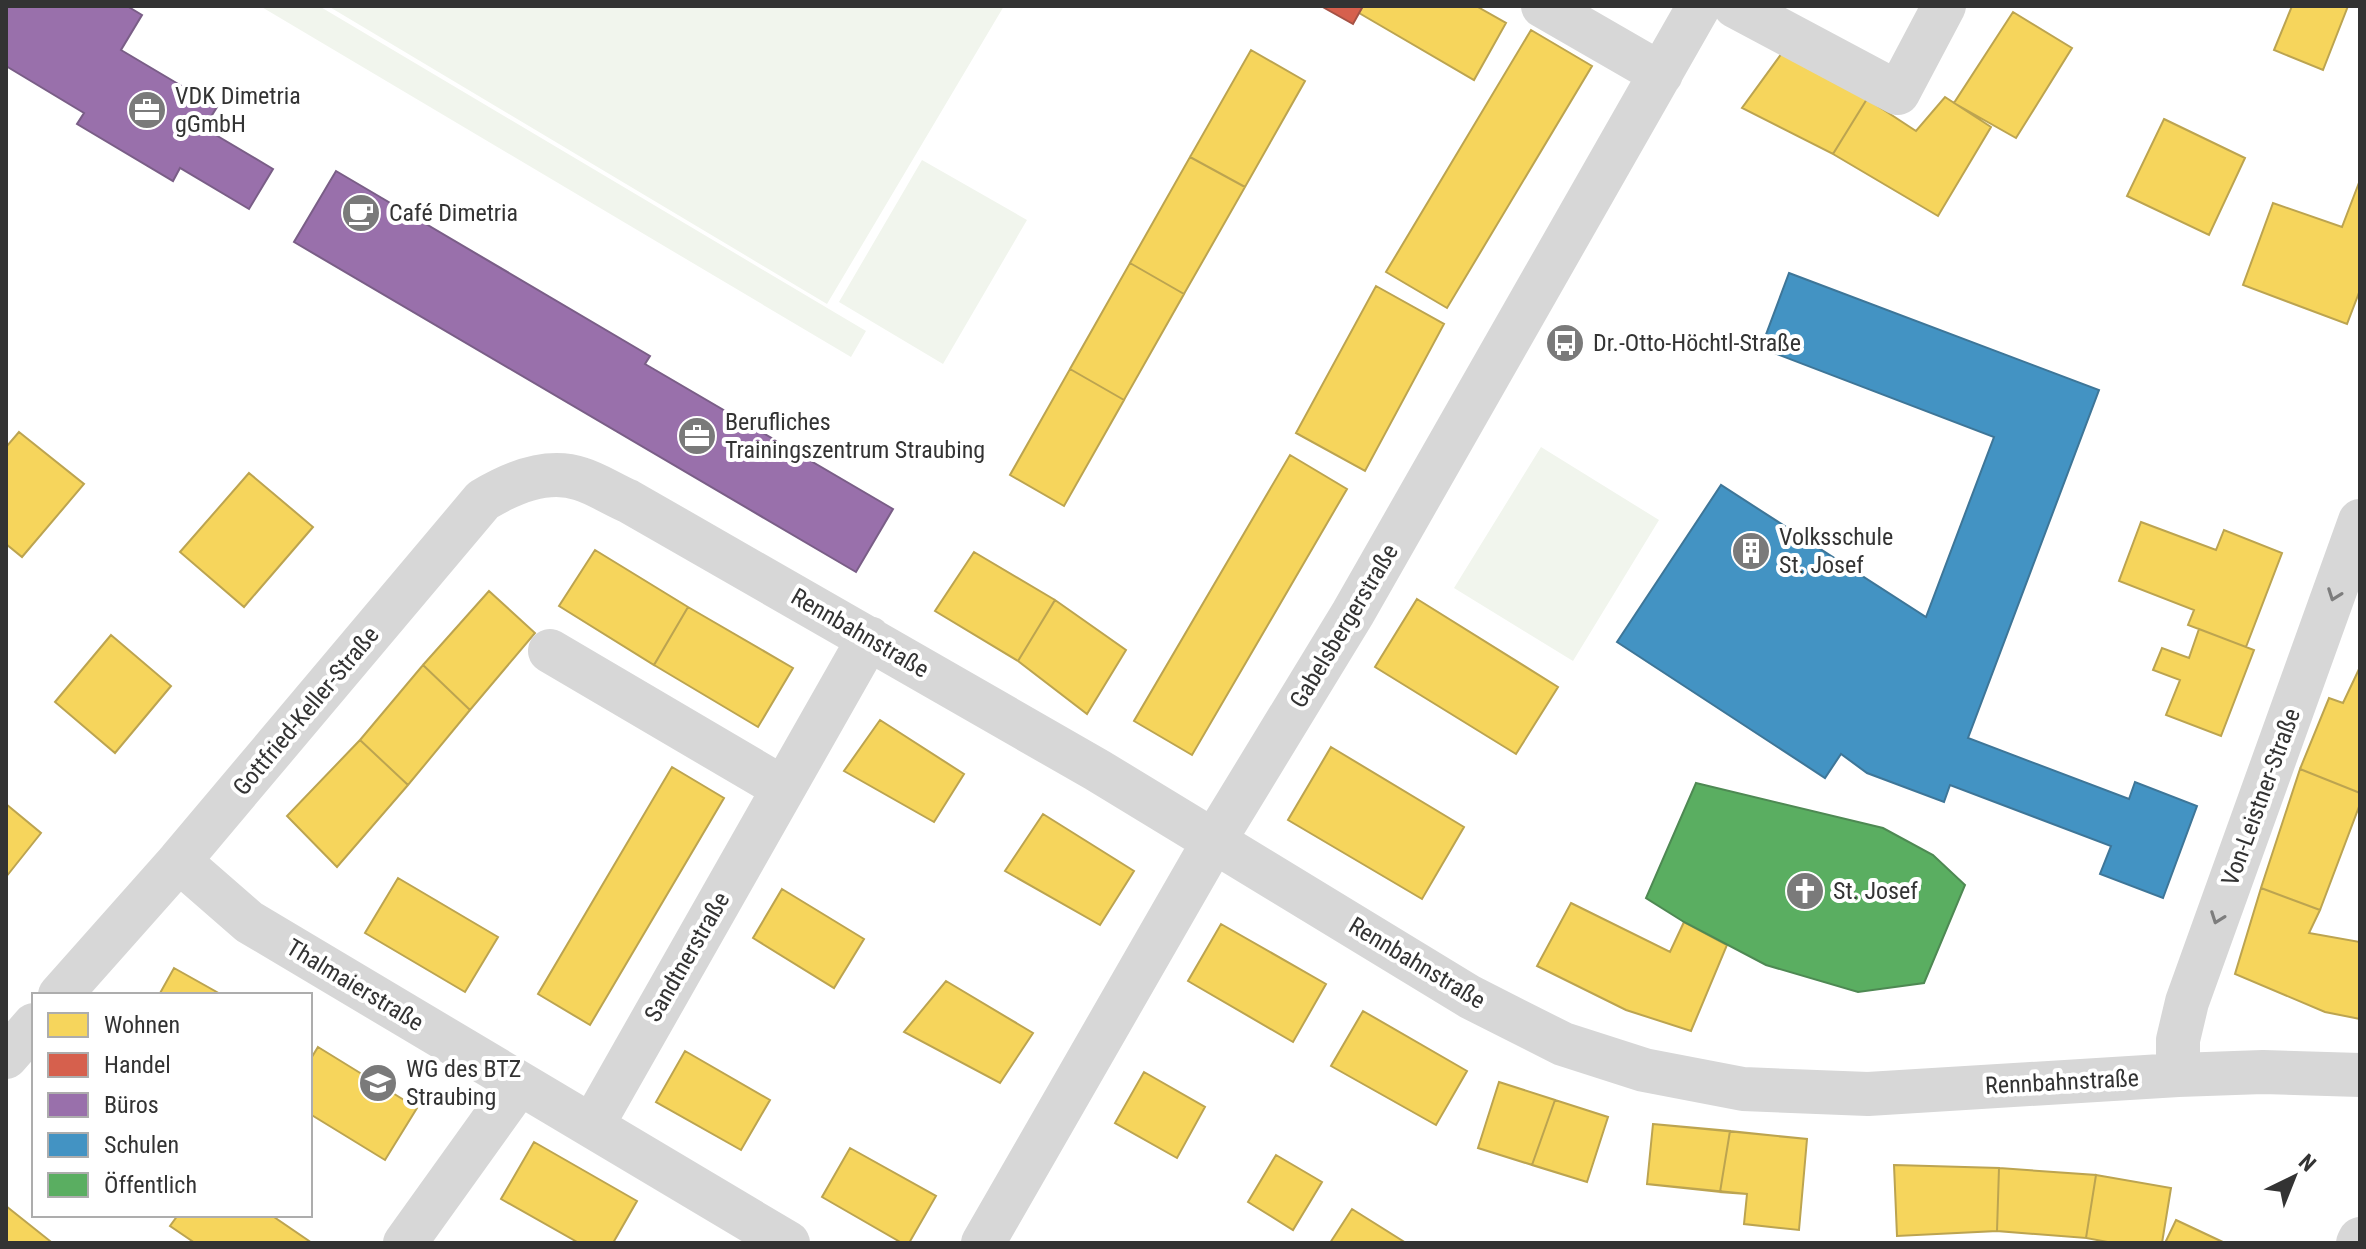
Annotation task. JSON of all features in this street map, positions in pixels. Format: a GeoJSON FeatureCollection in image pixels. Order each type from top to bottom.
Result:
{"type":"FeatureCollection","features":[{"type":"Feature","properties":{"kind":"street"},"geometry":{"type":"LineString","coordinates":[[1543,6],[1661,74]]}},
{"type":"Feature","properties":{"kind":"street","name":"Gabelsbergerstraße"},"geometry":{"type":"LineString","coordinates":[[983,1243],[1214,841],[1353,613],[1699,6]]}},
{"type":"Feature","properties":{"kind":"street"},"geometry":{"type":"LineString","coordinates":[[1735,6],[1898,93],[1944,6]]}},
{"type":"Feature","properties":{"kind":"street","name":"Gottfried-Keller-Straße"},"geometry":{"type":"LineString","coordinates":[[62,993],[179,861],[483,500],[509,484],[546,475],[578,477]]}},
{"type":"Feature","properties":{"kind":"street","name":"Rennbahnstraße"},"geometry":{"type":"LineString","coordinates":[[578,477],[628,501],[869,638],[1214,841],[1470,997],[1563,1044],[1644,1070],[1743,1089],[1868,1094],[2178,1075],[2263,1072],[2360,1075]]}},
{"type":"Feature","properties":{"kind":"street","name":"Von-Leistner-Straße"},"geometry":{"type":"LineString","coordinates":[[2178,1075],[2178,1040],[2187,1002],[2360,521]]}},
{"type":"Feature","properties":{"kind":"street","name":"Sandtnerstraße"},"geometry":{"type":"LineString","coordinates":[[592,1126],[869,638]]}},
{"type":"Feature","properties":{"kind":"street"},"geometry":{"type":"LineString","coordinates":[[550,651],[783,788]]}},
{"type":"Feature","properties":{"kind":"street","name":"Thalmaierstraße"},"geometry":{"type":"LineString","coordinates":[[179,861],[249,922],[788,1243]]}},
{"type":"Feature","properties":{"kind":"street"},"geometry":{"type":"LineString","coordinates":[[6,1057],[32,1027]]}},
{"type":"Feature","properties":{"kind":"street"},"geometry":{"type":"LineString","coordinates":[[405,1243],[519,1084]]}},
{"type":"Feature","properties":{"kind":"shaded area"},"geometry":{"type":"Polygon","coordinates":[[[260,6],[319,6],[866,331],[851,357],[260,6]]]}},
{"type":"Feature","properties":{"kind":"shaded area"},"geometry":{"type":"Polygon","coordinates":[[[328,6],[1004,6],[827,304],[328,6]]]}},
{"type":"Feature","properties":{"kind":"shaded area"},"geometry":{"type":"Polygon","coordinates":[[[922,160],[1027,220],[943,364],[839,302],[922,160]]]}},
{"type":"Feature","properties":{"kind":"shaded area"},"geometry":{"type":"Polygon","coordinates":[[[1541,447],[1659,520],[1573,661],[1454,588],[1541,447]]]}},
{"type":"Feature","properties":{"kind":"building: Wohnen"},"geometry":{"type":"Polygon","coordinates":[[[1363,6],[1476,6],[1506,23],[1474,80],[1359,13],[1363,6]]]}},
{"type":"Feature","properties":{"kind":"building: Wohnen"},"geometry":{"type":"Polygon","coordinates":[[[2292,6],[2348,6],[2323,70],[2274,50],[2292,6]]]}},
{"type":"Feature","properties":{"kind":"building: Wohnen"},"geometry":{"type":"Polygon","coordinates":[[[2013,12],[2072,48],[2016,138],[1954,103],[2013,12]]]}},
{"type":"Feature","properties":{"kind":"building: Wohnen"},"geometry":{"type":"Polygon","coordinates":[[[1531,30],[1592,66],[1447,308],[1386,272],[1531,30]]]}},
{"type":"Feature","properties":{"kind":"building: Wohnen"},"geometry":{"type":"Polygon","coordinates":[[[1251,50],[1305,81],[1245,187],[1190,157],[1251,50]]]}},
{"type":"Feature","properties":{"kind":"building: Wohnen"},"geometry":{"type":"Polygon","coordinates":[[[1782,53],[1867,99],[1833,154],[1742,108],[1782,53]]]}},
{"type":"Feature","properties":{"kind":"building: Wohnen"},"geometry":{"type":"Polygon","coordinates":[[[1945,97],[1991,127],[1938,216],[1833,154],[1867,99],[1916,131],[1945,97]]]}},
{"type":"Feature","properties":{"kind":"building: Wohnen"},"geometry":{"type":"Polygon","coordinates":[[[2164,119],[2245,158],[2209,235],[2127,196],[2164,119]]]}},
{"type":"Feature","properties":{"kind":"building: Wohnen"},"geometry":{"type":"Polygon","coordinates":[[[1190,157],[1245,187],[1184,294],[1130,263],[1190,157]]]}},
{"type":"Feature","properties":{"kind":"building: Wohnen"},"geometry":{"type":"Polygon","coordinates":[[[2360,180],[2360,290],[2347,324],[2243,285],[2273,203],[2342,227],[2360,180]]]}},
{"type":"Feature","properties":{"kind":"building: Wohnen"},"geometry":{"type":"Polygon","coordinates":[[[1130,263],[1184,294],[1124,400],[1070,369],[1130,263]]]}},
{"type":"Feature","properties":{"kind":"building: Wohnen"},"geometry":{"type":"Polygon","coordinates":[[[1376,286],[1444,324],[1365,471],[1296,433],[1376,286]]]}},
{"type":"Feature","properties":{"kind":"building: Wohnen"},"geometry":{"type":"Polygon","coordinates":[[[1070,369],[1124,400],[1064,506],[1010,475],[1070,369]]]}},
{"type":"Feature","properties":{"kind":"building: Wohnen"},"geometry":{"type":"Polygon","coordinates":[[[19,432],[84,484],[22,557],[6,544],[6,447],[19,432]]]}},
{"type":"Feature","properties":{"kind":"building: Wohnen"},"geometry":{"type":"Polygon","coordinates":[[[1290,455],[1347,489],[1192,755],[1134,721],[1290,455]]]}},
{"type":"Feature","properties":{"kind":"building: Wohnen"},"geometry":{"type":"Polygon","coordinates":[[[249,473],[313,527],[244,607],[180,552],[249,473]]]}},
{"type":"Feature","properties":{"kind":"building: Wohnen"},"geometry":{"type":"Polygon","coordinates":[[[2141,522],[2216,550],[2224,530],[2282,553],[2246,647],[2188,625],[2194,610],[2119,581],[2141,522]]]}},
{"type":"Feature","properties":{"kind":"building: Wohnen"},"geometry":{"type":"Polygon","coordinates":[[[595,550],[688,607],[654,665],[559,606],[595,550]]]}},
{"type":"Feature","properties":{"kind":"building: Wohnen"},"geometry":{"type":"Polygon","coordinates":[[[974,552],[1055,600],[1018,661],[935,611],[974,552]]]}},
{"type":"Feature","properties":{"kind":"building: Wohnen"},"geometry":{"type":"Polygon","coordinates":[[[489,591],[535,633],[470,710],[423,665],[489,591]]]}},
{"type":"Feature","properties":{"kind":"building: Wohnen"},"geometry":{"type":"Polygon","coordinates":[[[1417,599],[1558,687],[1516,754],[1375,667],[1417,599]]]}},
{"type":"Feature","properties":{"kind":"building: Wohnen"},"geometry":{"type":"Polygon","coordinates":[[[1055,600],[1126,650],[1087,714],[1018,661],[1055,600]]]}},
{"type":"Feature","properties":{"kind":"building: Wohnen"},"geometry":{"type":"Polygon","coordinates":[[[688,607],[793,668],[758,727],[654,665],[688,607]]]}},
{"type":"Feature","properties":{"kind":"building: Wohnen"},"geometry":{"type":"Polygon","coordinates":[[[2199,629],[2254,650],[2221,736],[2166,715],[2180,680],[2153,670],[2162,648],[2189,658],[2199,629]]]}},
{"type":"Feature","properties":{"kind":"building: Wohnen"},"geometry":{"type":"Polygon","coordinates":[[[111,635],[171,686],[115,753],[55,702],[111,635]]]}},
{"type":"Feature","properties":{"kind":"building: Wohnen"},"geometry":{"type":"Polygon","coordinates":[[[423,665],[470,710],[408,785],[360,740],[423,665]]]}},
{"type":"Feature","properties":{"kind":"building: Wohnen"},"geometry":{"type":"Polygon","coordinates":[[[2360,667],[2360,793],[2300,769],[2329,698],[2343,703],[2360,667]]]}},
{"type":"Feature","properties":{"kind":"building: Wohnen"},"geometry":{"type":"Polygon","coordinates":[[[880,720],[964,774],[934,822],[844,771],[880,720]]]}},
{"type":"Feature","properties":{"kind":"building: Wohnen"},"geometry":{"type":"Polygon","coordinates":[[[360,740],[408,785],[337,867],[287,816],[360,740]]]}},
{"type":"Feature","properties":{"kind":"building: Wohnen"},"geometry":{"type":"Polygon","coordinates":[[[1331,747],[1464,827],[1422,899],[1288,820],[1331,747]]]}},
{"type":"Feature","properties":{"kind":"building: Wohnen"},"geometry":{"type":"Polygon","coordinates":[[[672,767],[724,798],[590,1025],[538,994],[672,767]]]}},
{"type":"Feature","properties":{"kind":"building: Wohnen"},"geometry":{"type":"Polygon","coordinates":[[[2300,769],[2360,793],[2360,804],[2320,910],[2261,888],[2300,769]]]}},
{"type":"Feature","properties":{"kind":"building: Wohnen"},"geometry":{"type":"Polygon","coordinates":[[[6,804],[41,833],[6,877],[6,804]]]}},
{"type":"Feature","properties":{"kind":"building: Wohnen"},"geometry":{"type":"Polygon","coordinates":[[[1043,814],[1134,871],[1100,925],[1005,871],[1043,814]]]}},
{"type":"Feature","properties":{"kind":"building: Wohnen"},"geometry":{"type":"Polygon","coordinates":[[[398,878],[498,937],[465,992],[365,933],[398,878]]]}},
{"type":"Feature","properties":{"kind":"building: Wohnen"},"geometry":{"type":"Polygon","coordinates":[[[2261,888],[2320,910],[2309,933],[2360,942],[2360,1019],[2325,1012],[2235,974],[2261,888]]]}},
{"type":"Feature","properties":{"kind":"building: Wohnen"},"geometry":{"type":"Polygon","coordinates":[[[782,889],[864,939],[834,988],[753,938],[782,889]]]}},
{"type":"Feature","properties":{"kind":"building: Wohnen"},"geometry":{"type":"Polygon","coordinates":[[[1571,903],[1670,952],[1684,922],[1727,945],[1691,1031],[1626,1010],[1537,966],[1571,903]]]}},
{"type":"Feature","properties":{"kind":"building: Wohnen"},"geometry":{"type":"Polygon","coordinates":[[[1221,924],[1326,984],[1293,1042],[1188,981],[1221,924]]]}},
{"type":"Feature","properties":{"kind":"building: Wohnen"},"geometry":{"type":"Polygon","coordinates":[[[174,968],[218,993],[160,993],[174,968]]]}},
{"type":"Feature","properties":{"kind":"building: Wohnen"},"geometry":{"type":"Polygon","coordinates":[[[946,981],[1033,1033],[1000,1083],[904,1032],[946,981]]]}},
{"type":"Feature","properties":{"kind":"building: Wohnen"},"geometry":{"type":"Polygon","coordinates":[[[1363,1011],[1467,1071],[1436,1125],[1331,1066],[1363,1011]]]}},
{"type":"Feature","properties":{"kind":"building: Wohnen"},"geometry":{"type":"Polygon","coordinates":[[[318,1047],[417,1108],[385,1160],[312,1115],[312,1057],[318,1047]]]}},
{"type":"Feature","properties":{"kind":"building: Wohnen"},"geometry":{"type":"Polygon","coordinates":[[[685,1051],[770,1100],[741,1150],[656,1102],[685,1051]]]}},
{"type":"Feature","properties":{"kind":"building: Wohnen"},"geometry":{"type":"Polygon","coordinates":[[[1144,1072],[1205,1107],[1177,1158],[1115,1123],[1144,1072]]]}},
{"type":"Feature","properties":{"kind":"building: Wohnen"},"geometry":{"type":"Polygon","coordinates":[[[1499,1082],[1608,1117],[1587,1182],[1478,1148],[1499,1082]]]}},
{"type":"Feature","properties":{"kind":"building: Wohnen"},"geometry":{"type":"Polygon","coordinates":[[[1499,1082],[1555,1100],[1532,1165],[1478,1148],[1499,1082]]]}},
{"type":"Feature","properties":{"kind":"building: Wohnen"},"geometry":{"type":"Polygon","coordinates":[[[1555,1100],[1608,1117],[1587,1182],[1532,1165],[1555,1100]]]}},
{"type":"Feature","properties":{"kind":"building: Wohnen"},"geometry":{"type":"Polygon","coordinates":[[[1653,1124],[1807,1139],[1799,1230],[1744,1224],[1747,1194],[1647,1184],[1653,1124]]]}},
{"type":"Feature","properties":{"kind":"building: Wohnen"},"geometry":{"type":"Polygon","coordinates":[[[1653,1124],[1730,1131],[1720,1192],[1647,1184],[1653,1124]]]}},
{"type":"Feature","properties":{"kind":"building: Wohnen"},"geometry":{"type":"Polygon","coordinates":[[[1730,1131],[1807,1139],[1799,1230],[1744,1224],[1747,1194],[1720,1192],[1730,1131]]]}},
{"type":"Feature","properties":{"kind":"building: Wohnen"},"geometry":{"type":"Polygon","coordinates":[[[534,1142],[637,1201],[613,1243],[579,1243],[501,1199],[534,1142]]]}},
{"type":"Feature","properties":{"kind":"building: Wohnen"},"geometry":{"type":"Polygon","coordinates":[[[850,1148],[936,1196],[909,1243],[902,1243],[822,1197],[850,1148]]]}},
{"type":"Feature","properties":{"kind":"building: Wohnen"},"geometry":{"type":"Polygon","coordinates":[[[1276,1155],[1322,1182],[1293,1230],[1248,1202],[1276,1155]]]}},
{"type":"Feature","properties":{"kind":"building: Wohnen"},"geometry":{"type":"Polygon","coordinates":[[[1894,1165],[1999,1168],[1997,1231],[1897,1236],[1894,1165]]]}},
{"type":"Feature","properties":{"kind":"building: Wohnen"},"geometry":{"type":"Polygon","coordinates":[[[1999,1168],[2096,1175],[2086,1238],[1997,1231],[1999,1168]]]}},
{"type":"Feature","properties":{"kind":"building: Wohnen"},"geometry":{"type":"Polygon","coordinates":[[[2096,1175],[2171,1188],[2162,1243],[2113,1243],[2086,1238],[2096,1175]]]}},
{"type":"Feature","properties":{"kind":"building: Wohnen"},"geometry":{"type":"Polygon","coordinates":[[[6,1206],[50,1241],[6,1243],[6,1206]]]}},
{"type":"Feature","properties":{"kind":"building: Wohnen"},"geometry":{"type":"Polygon","coordinates":[[[1352,1209],[1406,1243],[1330,1243],[1352,1209]]]}},
{"type":"Feature","properties":{"kind":"building: Wohnen"},"geometry":{"type":"Polygon","coordinates":[[[177,1217],[274,1217],[312,1243],[195,1243],[170,1226],[177,1217]]]}},
{"type":"Feature","properties":{"kind":"building: Wohnen"},"geometry":{"type":"Polygon","coordinates":[[[2176,1220],[2225,1243],[2165,1243],[2176,1220]]]}},
{"type":"Feature","properties":{"kind":"building: Handel"},"geometry":{"type":"Polygon","coordinates":[[[1321,6],[1363,6],[1353,24],[1321,6]]]}},
{"type":"Feature","properties":{"kind":"building: Büros","name":"VDK Dimetria gGmbH"},"geometry":{"type":"Polygon","coordinates":[[[6,6],[127,6],[142,15],[121,50],[217,107],[204,128],[273,169],[249,209],[180,168],[173,181],[77,124],[84,113],[6,66],[6,6]]]}},
{"type":"Feature","properties":{"kind":"building: Büros","name":"Berufliches Trainingszentrum Straubing"},"geometry":{"type":"Polygon","coordinates":[[[336,171],[650,356],[645,364],[893,509],[856,572],[294,242],[336,171]]]}},
{"type":"Feature","properties":{"kind":"building: Schulen","name":"Volksschule St. Josef"},"geometry":{"type":"Polygon","coordinates":[[[1789,273],[2099,390],[1968,738],[2129,799],[2135,782],[2197,806],[2163,898],[2100,874],[2111,846],[1950,785],[1944,802],[1867,773],[1841,754],[1825,778],[1617,642],[1721,485],[1926,617],[1994,437],[1761,348],[1789,273]]]}},
{"type":"Feature","properties":{"kind":"building: Öffentlich","name":"St. Josef"},"geometry":{"type":"Polygon","coordinates":[[[1696,783],[1883,828],[1933,855],[1965,885],[1924,983],[1858,992],[1766,965],[1684,922],[1646,898],[1696,783]]]}},
{"type":"Feature","properties":{"kind":"place","name":"VDK Dimetria gGmbH"},"geometry":{"type":"Point","coordinates":[147,110]}},
{"type":"Feature","properties":{"kind":"place","name":"Café Dimetria"},"geometry":{"type":"Point","coordinates":[361,213]}},
{"type":"Feature","properties":{"kind":"place","name":"Dr.-Otto-Höchtl-Straße"},"geometry":{"type":"Point","coordinates":[1565,343]}},
{"type":"Feature","properties":{"kind":"place","name":"Berufliches Trainingszentrum Straubing"},"geometry":{"type":"Point","coordinates":[697,436]}},
{"type":"Feature","properties":{"kind":"place","name":"Volksschule St. Josef"},"geometry":{"type":"Point","coordinates":[1751,551]}},
{"type":"Feature","properties":{"kind":"place","name":"St. Josef"},"geometry":{"type":"Point","coordinates":[1805,891]}},
{"type":"Feature","properties":{"kind":"place","name":"WG des BTZ Straubing"},"geometry":{"type":"Point","coordinates":[378,1083]}}]}
